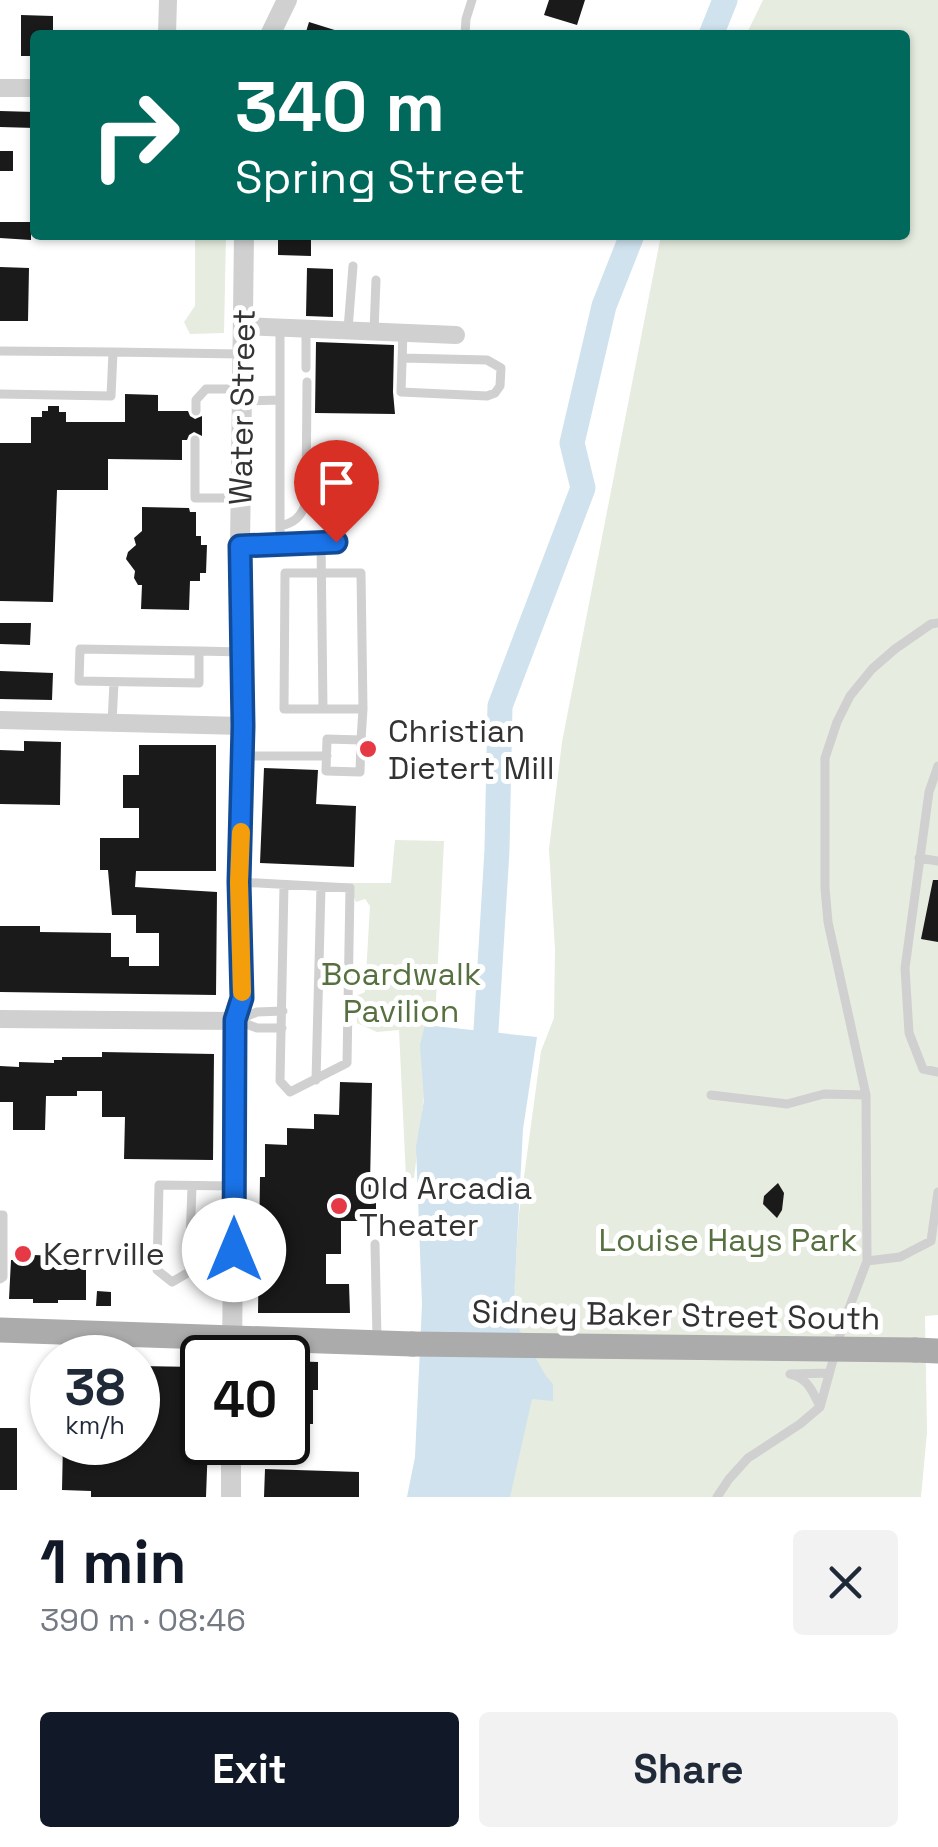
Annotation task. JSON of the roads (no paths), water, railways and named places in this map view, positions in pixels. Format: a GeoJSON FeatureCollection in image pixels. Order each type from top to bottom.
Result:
{"type":"FeatureCollection","features":[{"type":"Feature","properties":{"kind":"main road","name":"Sidney Baker Street South"},"geometry":{"type":"LineString","coordinates":[[0,1330],[180,1343]]}},
{"type":"Feature","properties":{"kind":"main road","name":"Sidney Baker Street South"},"geometry":{"type":"LineString","coordinates":[[310,1344],[377,1342],[927,1351]]}},
{"type":"Feature","properties":{"kind":"street"},"geometry":{"type":"LineString","coordinates":[[167,30],[168,0]]}},
{"type":"Feature","properties":{"kind":"street"},"geometry":{"type":"LineString","coordinates":[[272,30],[287,0]]}},
{"type":"Feature","properties":{"kind":"street"},"geometry":{"type":"LineString","coordinates":[[0,88],[30,88]]}},
{"type":"Feature","properties":{"kind":"street","name":"Water Street"},"geometry":{"type":"LineString","coordinates":[[232,1335],[235,1020],[242,998],[239,882],[244,240]]}},
{"type":"Feature","properties":{"kind":"street"},"geometry":{"type":"LineString","coordinates":[[242,326],[456,335]]}},
{"type":"Feature","properties":{"kind":"street"},"geometry":{"type":"LineString","coordinates":[[240,546],[280,535],[328,542]]}},
{"type":"Feature","properties":{"kind":"street"},"geometry":{"type":"LineString","coordinates":[[0,720],[243,726]]}},
{"type":"Feature","properties":{"kind":"street"},"geometry":{"type":"LineString","coordinates":[[0,1018],[235,1020]]}},
{"type":"Feature","properties":{"kind":"street"},"geometry":{"type":"LineString","coordinates":[[231,1465],[231,1497]]}},
{"type":"Feature","properties":{"kind":"lane"},"geometry":{"type":"LineString","coordinates":[[465,30],[472,0]]}},
{"type":"Feature","properties":{"kind":"lane"},"geometry":{"type":"LineString","coordinates":[[348,329],[353,266]]}},
{"type":"Feature","properties":{"kind":"lane"},"geometry":{"type":"LineString","coordinates":[[374,331],[376,280]]}},
{"type":"Feature","properties":{"kind":"lane"},"geometry":{"type":"LineString","coordinates":[[280,326],[280,535]]}},
{"type":"Feature","properties":{"kind":"lane"},"geometry":{"type":"LineString","coordinates":[[306,327],[306,368]]}},
{"type":"Feature","properties":{"kind":"lane"},"geometry":{"type":"LineString","coordinates":[[402,358],[487,360],[501,368],[500,386],[495,394],[487,396],[401,392],[402,358],[403,332]]}},
{"type":"Feature","properties":{"kind":"lane"},"geometry":{"type":"LineString","coordinates":[[0,350],[242,354]]}},
{"type":"Feature","properties":{"kind":"lane"},"geometry":{"type":"LineString","coordinates":[[0,394],[111,396],[112,352]]}},
{"type":"Feature","properties":{"kind":"lane"},"geometry":{"type":"LineString","coordinates":[[280,535],[302,514],[306,503],[306,382]]}},
{"type":"Feature","properties":{"kind":"lane"},"geometry":{"type":"LineString","coordinates":[[196,412],[196,400],[206,389],[280,400]]}},
{"type":"Feature","properties":{"kind":"lane"},"geometry":{"type":"LineString","coordinates":[[196,440],[195,498],[241,498]]}},
{"type":"Feature","properties":{"kind":"lane"},"geometry":{"type":"LineString","coordinates":[[323,709],[322,573],[328,542]]}},
{"type":"Feature","properties":{"kind":"lane"},"geometry":{"type":"LineString","coordinates":[[361,740],[327,739],[326,771],[360,772],[363,709],[362,573],[284,573],[284,709],[363,709]]}},
{"type":"Feature","properties":{"kind":"lane"},"geometry":{"type":"LineString","coordinates":[[717,1497],[748,1458],[820,1407],[843,1324],[867,1261],[866,1095],[828,922],[825,758],[836,722],[850,696],[872,669],[938,622]]}},
{"type":"Feature","properties":{"kind":"lane"},"geometry":{"type":"LineString","coordinates":[[200,651],[199,683],[80,681],[80,650],[200,651],[242,652]]}},
{"type":"Feature","properties":{"kind":"lane"},"geometry":{"type":"LineString","coordinates":[[112,723],[114,682]]}},
{"type":"Feature","properties":{"kind":"lane"},"geometry":{"type":"LineString","coordinates":[[242,756],[327,756]]}},
{"type":"Feature","properties":{"kind":"lane"},"geometry":{"type":"LineString","coordinates":[[938,766],[919,858],[906,968],[909,1034],[923,1068],[938,1072]]}},
{"type":"Feature","properties":{"kind":"lane"},"geometry":{"type":"LineString","coordinates":[[919,858],[938,861]]}},
{"type":"Feature","properties":{"kind":"lane"},"geometry":{"type":"LineString","coordinates":[[239,882],[284,884],[321,887],[350,888],[347,1063],[290,1092],[280,1081],[284,884]]}},
{"type":"Feature","properties":{"kind":"lane"},"geometry":{"type":"LineString","coordinates":[[316,1080],[321,887]]}},
{"type":"Feature","properties":{"kind":"lane"},"geometry":{"type":"LineString","coordinates":[[235,1020],[257,1012],[283,1011]]}},
{"type":"Feature","properties":{"kind":"lane"},"geometry":{"type":"LineString","coordinates":[[235,1020],[258,1028],[282,1028]]}},
{"type":"Feature","properties":{"kind":"lane"},"geometry":{"type":"LineString","coordinates":[[711,1095],[787,1104],[824,1094],[866,1095]]}},
{"type":"Feature","properties":{"kind":"lane"},"geometry":{"type":"LineString","coordinates":[[192,1186],[189,1272],[172,1282],[157,1270],[159,1185],[234,1186]]}},
{"type":"Feature","properties":{"kind":"lane"},"geometry":{"type":"LineString","coordinates":[[867,1261],[900,1257],[931,1241],[938,1192]]}},
{"type":"Feature","properties":{"kind":"lane"},"geometry":{"type":"LineString","coordinates":[[0,1279],[2,1214]]}},
{"type":"Feature","properties":{"kind":"lane"},"geometry":{"type":"LineString","coordinates":[[375,1244],[377,1342]]}},
{"type":"Feature","properties":{"kind":"lane"},"geometry":{"type":"LineString","coordinates":[[820,1407],[809,1384],[790,1374],[830,1373]]}},
{"type":"Feature","properties":{"kind":"water"},"geometry":{"type":"Polygon","coordinates":[[[425,1025],[537,1037],[523,1129],[513,1319],[553,1384],[553,1401],[532,1399],[510,1497],[407,1497],[415,1457],[422,1304],[416,1147],[424,1100],[420,1045],[425,1025]]]}},
{"type":"Feature","properties":{"kind":"waterway"},"geometry":{"type":"LineString","coordinates":[[713,30],[725,0]]}},
{"type":"Feature","properties":{"kind":"waterway"},"geometry":{"type":"LineString","coordinates":[[484,1063],[497,850],[500,706],[583,488],[572,443],[604,306],[630,240]]}},
{"type":"Feature","properties":{"kind":"place","name":"Christian Dietert Mill"},"geometry":{"type":"Point","coordinates":[368,749]}},
{"type":"Feature","properties":{"kind":"place","name":"Old Arcadia Theater"},"geometry":{"type":"Point","coordinates":[339,1206]}},
{"type":"Feature","properties":{"kind":"place","name":"Kerrville"},"geometry":{"type":"Point","coordinates":[23,1254]}},
{"type":"Feature","properties":{"kind":"park label","name":"Boardwalk Pavilion"},"geometry":{"type":"Point","coordinates":[401,992]}},
{"type":"Feature","properties":{"kind":"park label","name":"Louise Hays Park"},"geometry":{"type":"Point","coordinates":[728,1240]}}]}
